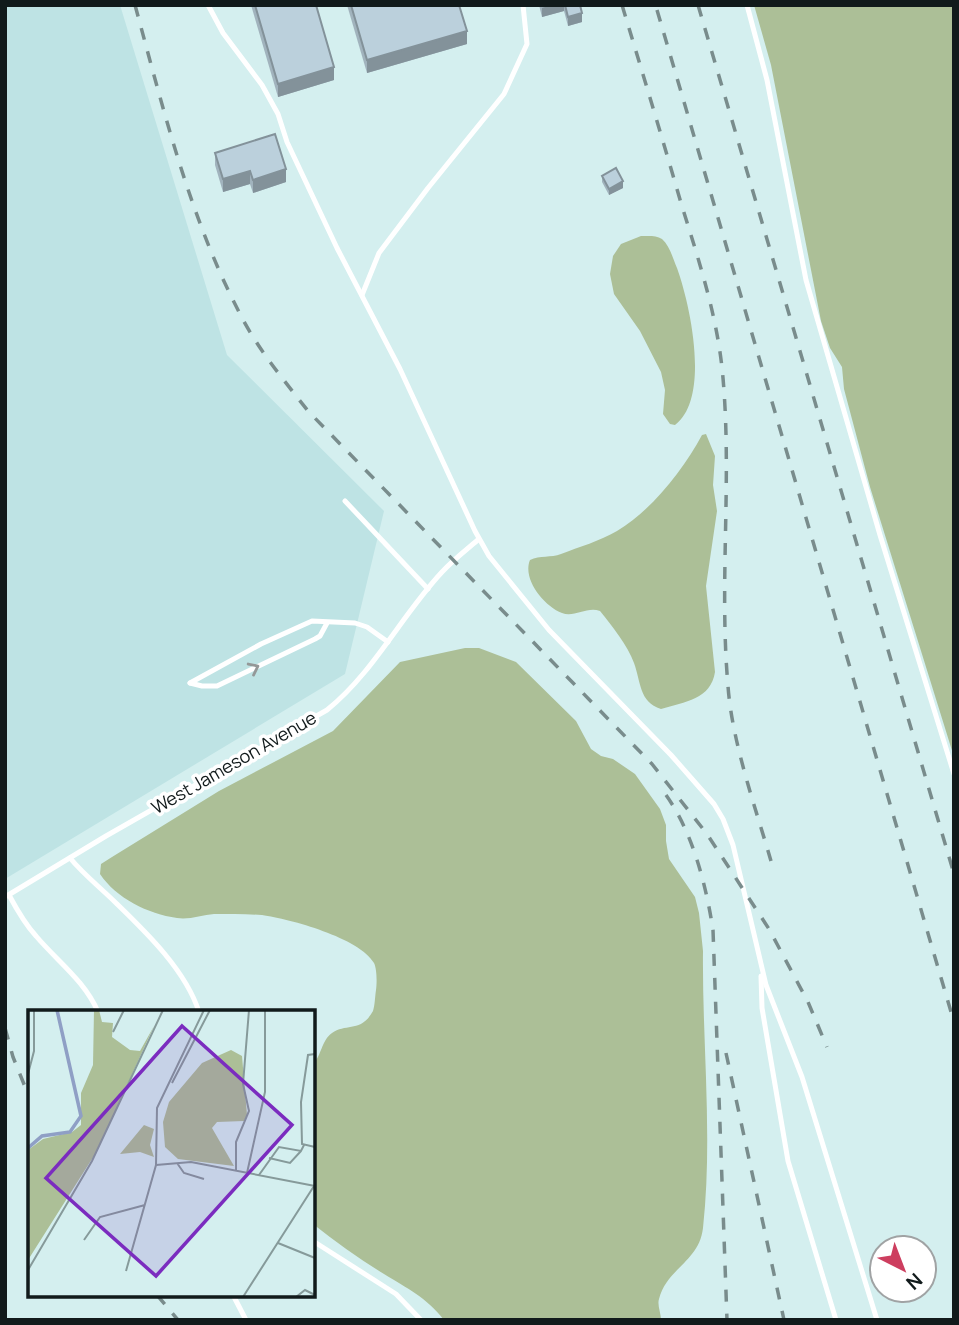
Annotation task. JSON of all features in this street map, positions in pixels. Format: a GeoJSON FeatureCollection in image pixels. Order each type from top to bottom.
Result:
{"type":"FeatureCollection","features":[{"type":"Feature","properties":{"kind":"lane"},"geometry":{"type":"LineString","coordinates":[[208,5],[223,33],[262,85],[278,114],[292,154],[400,369],[479,540],[489,556],[549,629],[671,755],[723,819],[733,845],[761,970],[802,1077],[877,1320]]}},
{"type":"Feature","properties":{"kind":"lane"},"geometry":{"type":"LineString","coordinates":[[362,295],[380,253],[428,188],[504,94],[527,44],[523,5]]}},
{"type":"Feature","properties":{"kind":"lane"},"geometry":{"type":"LineString","coordinates":[[747,5],[768,80],[806,280],[954,774]]}},
{"type":"Feature","properties":{"kind":"lane"},"geometry":{"type":"LineString","coordinates":[[345,501],[428,589]]}},
{"type":"Feature","properties":{"kind":"lane","name":"West Jameson Avenue"},"geometry":{"type":"LineString","coordinates":[[7,896],[327,709],[348,691],[453,560],[479,540]]}},
{"type":"Feature","properties":{"kind":"lane"},"geometry":{"type":"LineString","coordinates":[[327,623],[320,636],[218,686],[202,687],[190,683],[261,644],[312,621],[367,626],[388,642]]}},
{"type":"Feature","properties":{"kind":"lane"},"geometry":{"type":"LineString","coordinates":[[70,858],[162,953],[195,1000],[198,1010]]}},
{"type":"Feature","properties":{"kind":"lane"},"geometry":{"type":"LineString","coordinates":[[7,896],[34,935],[81,983],[97,1010]]}},
{"type":"Feature","properties":{"kind":"lane"},"geometry":{"type":"LineString","coordinates":[[761,970],[762,1008],[788,1161],[836,1320]]}},
{"type":"Feature","properties":{"kind":"lane"},"geometry":{"type":"LineString","coordinates":[[315,1242],[396,1294],[421,1320]]}},
{"type":"Feature","properties":{"kind":"lane"},"geometry":{"type":"LineString","coordinates":[[234,1297],[246,1320]]}},
{"type":"Feature","properties":{"kind":"shaded area"},"geometry":{"type":"Polygon","coordinates":[[[5,5],[120,5],[227,355],[384,511],[345,674],[5,879],[5,5]]]}},
{"type":"Feature","properties":{"kind":"green space"},"geometry":{"type":"Polygon","coordinates":[[[754,5],[954,5],[954,757],[870,487],[844,389],[842,367],[830,348],[821,321],[771,65],[754,5]]]}},
{"type":"Feature","properties":{"kind":"green space"},"geometry":{"type":"Polygon","coordinates":[[[641,236],[660,238],[669,249],[682,284],[692,326],[695,373],[692,394],[686,412],[675,425],[670,424],[663,414],[665,390],[661,372],[640,331],[614,294],[610,274],[613,256],[621,244],[641,236]]]}},
{"type":"Feature","properties":{"kind":"green space"},"geometry":{"type":"Polygon","coordinates":[[[706,434],[715,456],[713,485],[717,511],[706,586],[715,672],[713,681],[702,694],[661,709],[648,702],[628,650],[600,611],[567,614],[555,609],[536,591],[528,567],[530,560],[557,555],[589,544],[630,522],[666,488],[702,435],[706,434]]]}},
{"type":"Feature","properties":{"kind":"green space"},"geometry":{"type":"Polygon","coordinates":[[[465,648],[479,648],[516,662],[576,721],[591,749],[601,756],[613,759],[635,774],[660,809],[666,825],[669,859],[695,897],[703,951],[706,1193],[700,1240],[696,1249],[663,1288],[659,1301],[661,1320],[444,1320],[416,1294],[315,1225],[315,1061],[332,1033],[364,1022],[373,1011],[377,984],[374,963],[366,954],[340,938],[274,917],[214,914],[182,918],[155,913],[124,897],[100,874],[101,864],[219,791],[333,731],[400,662],[465,648]]]}},
{"type":"Feature","properties":{"kind":"building"},"geometry":{"type":"Polygon","coordinates":[[[255,5],[316,5],[334,67],[278,84],[255,5]]]}},
{"type":"Feature","properties":{"kind":"building"},"geometry":{"type":"Polygon","coordinates":[[[351,5],[459,5],[467,31],[367,60],[351,5]]]}},
{"type":"Feature","properties":{"kind":"building"},"geometry":{"type":"Polygon","coordinates":[[[565,5],[580,5],[582,13],[568,17],[565,5]]]}},
{"type":"Feature","properties":{"kind":"building"},"geometry":{"type":"Polygon","coordinates":[[[275,134],[286,169],[253,180],[250,171],[223,179],[215,153],[275,134]]]}},
{"type":"Feature","properties":{"kind":"building"},"geometry":{"type":"Polygon","coordinates":[[[616,168],[623,181],[609,189],[602,176],[616,168]]]}},
{"type":"Feature","properties":{"kind":"railway"},"geometry":{"type":"LineString","coordinates":[[135,5],[191,199],[221,274],[261,350],[308,411],[652,764],[707,834],[769,929],[808,1002],[827,1047]]}},
{"type":"Feature","properties":{"kind":"railway"},"geometry":{"type":"LineString","coordinates":[[622,5],[701,268],[717,334],[725,417],[725,609],[730,707],[739,751],[771,861]]}},
{"type":"Feature","properties":{"kind":"railway"},"geometry":{"type":"LineString","coordinates":[[698,5],[954,874]]}},
{"type":"Feature","properties":{"kind":"railway"},"geometry":{"type":"LineString","coordinates":[[657,10],[954,1022]]}},
{"type":"Feature","properties":{"kind":"railway"},"geometry":{"type":"LineString","coordinates":[[666,795],[684,826],[697,860],[713,930],[727,1320]]}},
{"type":"Feature","properties":{"kind":"railway"},"geometry":{"type":"LineString","coordinates":[[5,1028],[28,1094]]}},
{"type":"Feature","properties":{"kind":"railway"},"geometry":{"type":"LineString","coordinates":[[726,1053],[784,1320]]}},
{"type":"Feature","properties":{"kind":"railway"},"geometry":{"type":"LineString","coordinates":[[159,1297],[178,1320]]}}]}
